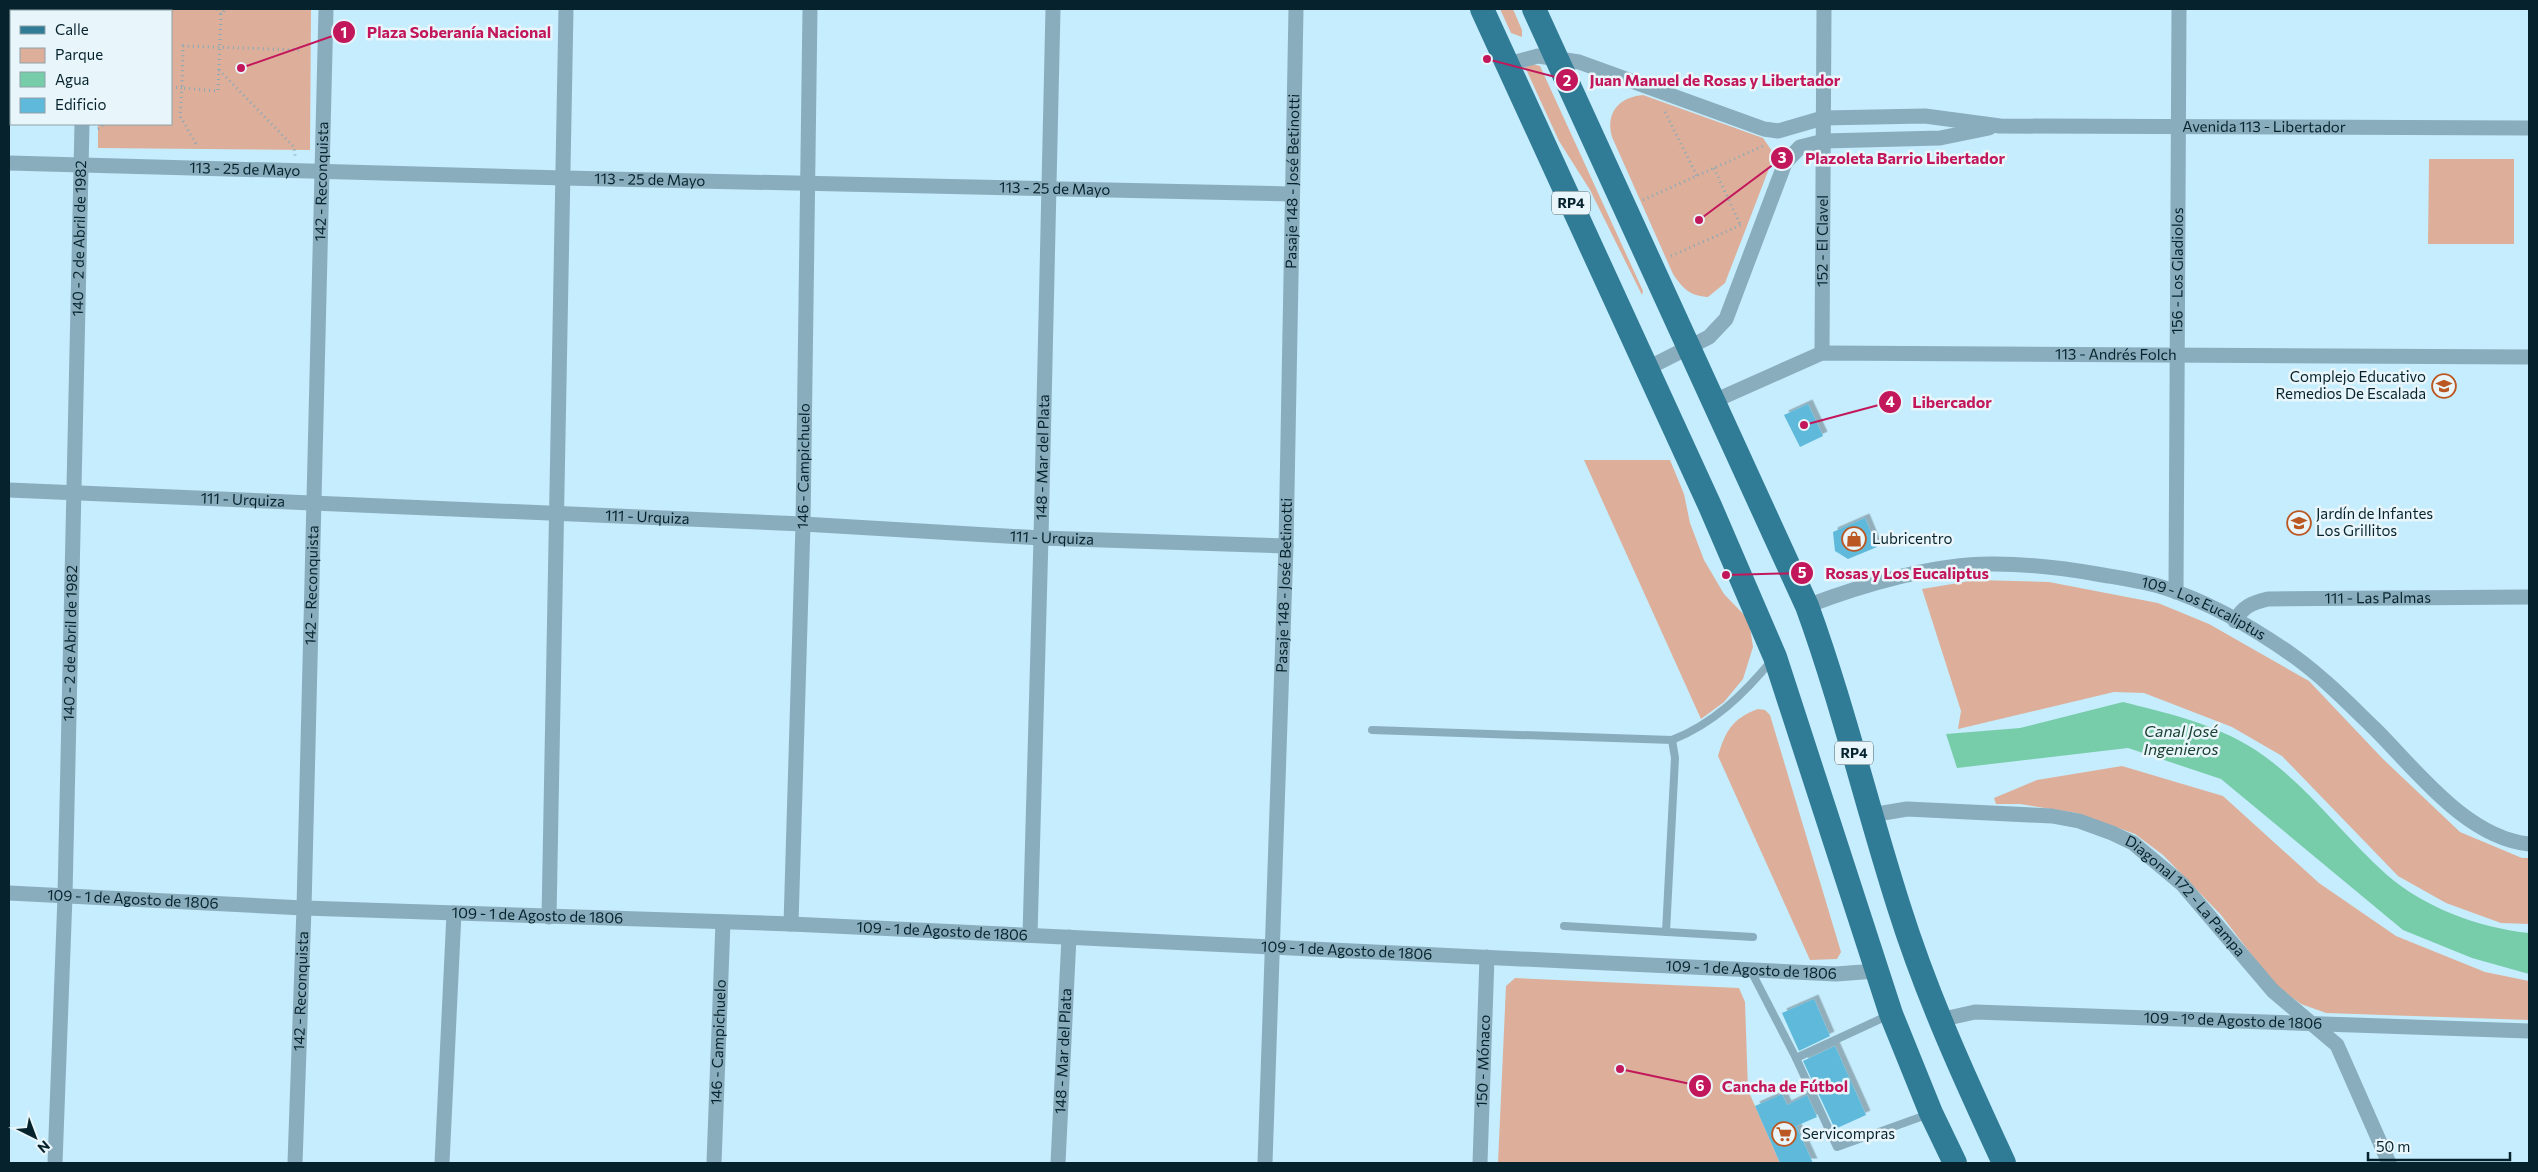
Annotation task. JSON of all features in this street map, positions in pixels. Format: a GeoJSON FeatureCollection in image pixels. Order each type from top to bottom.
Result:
{"type":"FeatureCollection","features":[{"type":"Feature","properties":{"kind":"main road","name":"RP4"},"geometry":{"type":"LineString","coordinates":[[1482,9],[1710,506],[1775,657],[1890,1014],[1931,1113],[1956,1163]]}},
{"type":"Feature","properties":{"kind":"main road","name":"RP4"},"geometry":{"type":"LineString","coordinates":[[1534,9],[1807,606],[1829,666],[1899,908],[1939,1020],[2004,1163]]}},
{"type":"Feature","properties":{"kind":"street","name":"142 - Reconquista"},"geometry":{"type":"LineString","coordinates":[[296,1163],[315,504],[326,9]]}},
{"type":"Feature","properties":{"kind":"street"},"geometry":{"type":"LineString","coordinates":[[550,917],[566,9]]}},
{"type":"Feature","properties":{"kind":"street","name":"146 - Campichuelo"},"geometry":{"type":"LineString","coordinates":[[791,924],[802,524],[810,9]]}},
{"type":"Feature","properties":{"kind":"street","name":"148 - Mar del Plata"},"geometry":{"type":"LineString","coordinates":[[1030,936],[1053,9]]}},
{"type":"Feature","properties":{"kind":"street","name":"Pasaje 148 - José Betinotti"},"geometry":{"type":"LineString","coordinates":[[1265,1163],[1270,947],[1286,546],[1296,9]]}},
{"type":"Feature","properties":{"kind":"street","name":"152 - El Clavel"},"geometry":{"type":"LineString","coordinates":[[1822,353],[1824,9]]}},
{"type":"Feature","properties":{"kind":"street","name":"156 - Los Gladiolos"},"geometry":{"type":"LineString","coordinates":[[2176,592],[2180,128],[2179,9]]}},
{"type":"Feature","properties":{"kind":"street","name":"Avenida 113 - Libertador"},"geometry":{"type":"LineString","coordinates":[[1508,64],[1538,56],[1556,57],[1579,62],[1764,129],[1778,131],[1822,118],[1939,117],[2000,126],[2529,128]]}},
{"type":"Feature","properties":{"kind":"street","name":"140 - 2 de Abril de 1982"},"geometry":{"type":"LineString","coordinates":[[55,1163],[65,896],[72,492],[82,125]]}},
{"type":"Feature","properties":{"kind":"street","name":"Avenida 113 - Libertador"},"geometry":{"type":"LineString","coordinates":[[1646,369],[1689,349],[1709,337],[1726,319],[1785,163],[1800,147],[1824,142],[1940,138],[2000,126]]}},
{"type":"Feature","properties":{"kind":"street","name":"113 - 25 de Mayo"},"geometry":{"type":"LineString","coordinates":[[9,163],[81,163],[323,172],[1292,194]]}},
{"type":"Feature","properties":{"kind":"street","name":"113 - Andrés Folch"},"geometry":{"type":"LineString","coordinates":[[1714,400],[1822,353],[2529,357]]}},
{"type":"Feature","properties":{"kind":"street","name":"111 - Urquiza"},"geometry":{"type":"LineString","coordinates":[[9,490],[315,504],[557,512],[1041,538],[1286,546]]}},
{"type":"Feature","properties":{"kind":"street","name":"109 - Los Eucaliptus"},"geometry":{"type":"LineString","coordinates":[[1807,606],[1873,583],[1993,564],[2079,571],[2125,578],[2176,592],[2235,620],[2296,658],[2328,684],[2458,813],[2473,824],[2489,833],[2518,843],[2529,844]]}},
{"type":"Feature","properties":{"kind":"street","name":"111 - Las Palmas"},"geometry":{"type":"LineString","coordinates":[[2235,620],[2240,612],[2250,603],[2268,600],[2529,597]]}},
{"type":"Feature","properties":{"kind":"street","name":"Diagonal 172 - La Pampa"},"geometry":{"type":"LineString","coordinates":[[1871,815],[1906,809],[2052,816],[2079,821],[2133,843],[2182,884],[2273,990],[2337,1045],[2389,1163]]}},
{"type":"Feature","properties":{"kind":"street","name":"109 - 1 de Agosto de 1806"},"geometry":{"type":"LineString","coordinates":[[9,893],[304,908],[791,924],[1836,974],[1876,972]]}},
{"type":"Feature","properties":{"kind":"street"},"geometry":{"type":"LineString","coordinates":[[442,1163],[454,913]]}},
{"type":"Feature","properties":{"kind":"street","name":"146 - Campichuelo"},"geometry":{"type":"LineString","coordinates":[[714,1163],[723,922]]}},
{"type":"Feature","properties":{"kind":"street","name":"148 - Mar del Plata"},"geometry":{"type":"LineString","coordinates":[[1058,1163],[1069,938]]}},
{"type":"Feature","properties":{"kind":"street","name":"150 - Mónaco"},"geometry":{"type":"LineString","coordinates":[[1480,1163],[1487,957]]}},
{"type":"Feature","properties":{"kind":"street","name":"109 - 1° de Agosto de 1806"},"geometry":{"type":"LineString","coordinates":[[1939,1020],[1975,1012],[2529,1031]]}},
{"type":"Feature","properties":{"kind":"lane"},"geometry":{"type":"LineString","coordinates":[[1372,730],[1672,740],[1704,725],[1730,706],[1775,657]]}},
{"type":"Feature","properties":{"kind":"lane"},"geometry":{"type":"LineString","coordinates":[[1666,932],[1675,758],[1672,740]]}},
{"type":"Feature","properties":{"kind":"lane"},"geometry":{"type":"LineString","coordinates":[[1564,926],[1753,937]]}},
{"type":"Feature","properties":{"kind":"lane"},"geometry":{"type":"LineString","coordinates":[[1750,969],[1796,1058],[1837,1148],[1931,1113]]}},
{"type":"Feature","properties":{"kind":"lane"},"geometry":{"type":"LineString","coordinates":[[1796,1058],[1890,1014]]}},
{"type":"Feature","properties":{"kind":"path"},"geometry":{"type":"LineString","coordinates":[[172,87],[218,91],[221,14],[218,9]]}},
{"type":"Feature","properties":{"kind":"path"},"geometry":{"type":"LineString","coordinates":[[221,14],[226,9]]}},
{"type":"Feature","properties":{"kind":"path"},"geometry":{"type":"LineString","coordinates":[[196,144],[180,116],[183,46],[299,50]]}},
{"type":"Feature","properties":{"kind":"path"},"geometry":{"type":"LineString","coordinates":[[219,69],[294,148],[296,171]]}},
{"type":"Feature","properties":{"kind":"path"},"geometry":{"type":"LineString","coordinates":[[1654,89],[1697,176]]}},
{"type":"Feature","properties":{"kind":"path"},"geometry":{"type":"LineString","coordinates":[[1625,208],[1769,144]]}},
{"type":"Feature","properties":{"kind":"path"},"geometry":{"type":"LineString","coordinates":[[1714,168],[1751,250]]}},
{"type":"Feature","properties":{"kind":"path"},"geometry":{"type":"LineString","coordinates":[[1651,265],[1740,225]]}},
{"type":"Feature","properties":{"kind":"green space"},"geometry":{"type":"Polygon","coordinates":[[[311,9],[310,150],[98,148],[98,125],[172,125],[172,10],[99,10],[311,9]]]}},
{"type":"Feature","properties":{"kind":"green space"},"geometry":{"type":"Polygon","coordinates":[[[1500,9],[1513,9],[1522,30],[1522,37],[1511,33],[1500,9]]]}},
{"type":"Feature","properties":{"kind":"green space"},"geometry":{"type":"Polygon","coordinates":[[[1532,64],[1540,66],[1643,291],[1642,295],[1590,190],[1559,141],[1525,67],[1532,64]]]}},
{"type":"Feature","properties":{"kind":"green space"},"geometry":{"type":"Polygon","coordinates":[[[1643,95],[1763,138],[1772,151],[1770,166],[1725,283],[1708,297],[1696,295],[1688,291],[1673,274],[1612,137],[1610,128],[1612,114],[1616,108],[1627,99],[1643,95]]]}},
{"type":"Feature","properties":{"kind":"green space"},"geometry":{"type":"Polygon","coordinates":[[[2429,159],[2514,159],[2514,244],[2428,244],[2429,159]]]}},
{"type":"Feature","properties":{"kind":"green space"},"geometry":{"type":"Polygon","coordinates":[[[1584,460],[1670,460],[1684,494],[1690,523],[1704,560],[1724,594],[1749,620],[1753,647],[1743,679],[1724,702],[1701,719],[1584,460]]]}},
{"type":"Feature","properties":{"kind":"green space"},"geometry":{"type":"Polygon","coordinates":[[[1976,580],[2049,582],[2158,603],[2209,624],[2309,681],[2383,759],[2460,832],[2522,858],[2529,858],[2529,924],[2501,923],[2446,903],[2398,876],[2282,756],[2232,727],[2144,693],[2114,692],[1958,729],[1961,711],[1922,589],[1976,580]]]}},
{"type":"Feature","properties":{"kind":"green space"},"geometry":{"type":"Polygon","coordinates":[[[1758,709],[1765,710],[1770,715],[1841,952],[1837,959],[1810,960],[1718,756],[1731,726],[1742,717],[1758,709]]]}},
{"type":"Feature","properties":{"kind":"green space"},"geometry":{"type":"Polygon","coordinates":[[[2122,766],[2223,796],[2319,883],[2396,936],[2485,972],[2529,981],[2529,1020],[2326,1013],[2301,1004],[2275,985],[2221,915],[2163,855],[2135,834],[2077,813],[2020,804],[1996,804],[1994,798],[2037,780],[2122,766]]]}},
{"type":"Feature","properties":{"kind":"green space"},"geometry":{"type":"Polygon","coordinates":[[[1515,978],[1739,988],[1745,1002],[1748,1090],[1780,1163],[1498,1163],[1506,986],[1515,978]]]}},
{"type":"Feature","properties":{"kind":"water","name":"Canal José Ingenieros"},"geometry":{"type":"Polygon","coordinates":[[[2123,702],[2190,720],[2239,740],[2273,762],[2290,777],[2370,859],[2402,887],[2436,907],[2473,921],[2529,933],[2529,974],[2472,958],[2403,930],[2221,779],[2128,748],[1957,768],[1946,734],[2020,728],[2123,702]]]}},
{"type":"Feature","properties":{"kind":"building"},"geometry":{"type":"Polygon","coordinates":[[[1808,404],[1823,436],[1800,447],[1784,415],[1808,404]]]}},
{"type":"Feature","properties":{"kind":"building","name":"Lubricentro"},"geometry":{"type":"Polygon","coordinates":[[[1865,518],[1877,547],[1848,559],[1835,551],[1833,532],[1865,518]]]}},
{"type":"Feature","properties":{"kind":"building"},"geometry":{"type":"Polygon","coordinates":[[[1814,999],[1830,1036],[1799,1051],[1782,1013],[1814,999]]]}},
{"type":"Feature","properties":{"kind":"building"},"geometry":{"type":"Polygon","coordinates":[[[1835,1046],[1866,1115],[1835,1129],[1803,1061],[1835,1046]]]}},
{"type":"Feature","properties":{"kind":"building","name":"Servicompras"},"geometry":{"type":"Polygon","coordinates":[[[1782,1094],[1787,1105],[1807,1095],[1817,1117],[1796,1126],[1813,1163],[1780,1163],[1755,1106],[1782,1094]]]}},
{"type":"Feature","properties":{"kind":"place","name":"Juan Manuel de Rosas y Libertador"},"geometry":{"type":"Point","coordinates":[1487,59]}},
{"type":"Feature","properties":{"kind":"place","name":"Plaza Soberanía Nacional"},"geometry":{"type":"Point","coordinates":[241,68]}},
{"type":"Feature","properties":{"kind":"place","name":"Plazoleta Barrio Libertador"},"geometry":{"type":"Point","coordinates":[1699,220]}},
{"type":"Feature","properties":{"kind":"place","name":"Complejo Educativo Remedios De Escalada"},"geometry":{"type":"Point","coordinates":[2444,386]}},
{"type":"Feature","properties":{"kind":"place","name":"Libercador"},"geometry":{"type":"Point","coordinates":[1804,425]}},
{"type":"Feature","properties":{"kind":"place","name":"Jardín de Infantes Los Grillitos"},"geometry":{"type":"Point","coordinates":[2299,523]}},
{"type":"Feature","properties":{"kind":"place","name":"Lubricentro"},"geometry":{"type":"Point","coordinates":[1854,539]}},
{"type":"Feature","properties":{"kind":"place","name":"Rosas y Los Eucaliptus"},"geometry":{"type":"Point","coordinates":[1726,575]}},
{"type":"Feature","properties":{"kind":"place","name":"Cancha de Fútbol"},"geometry":{"type":"Point","coordinates":[1620,1069]}},
{"type":"Feature","properties":{"kind":"place","name":"Servicompras"},"geometry":{"type":"Point","coordinates":[1784,1134]}}]}
